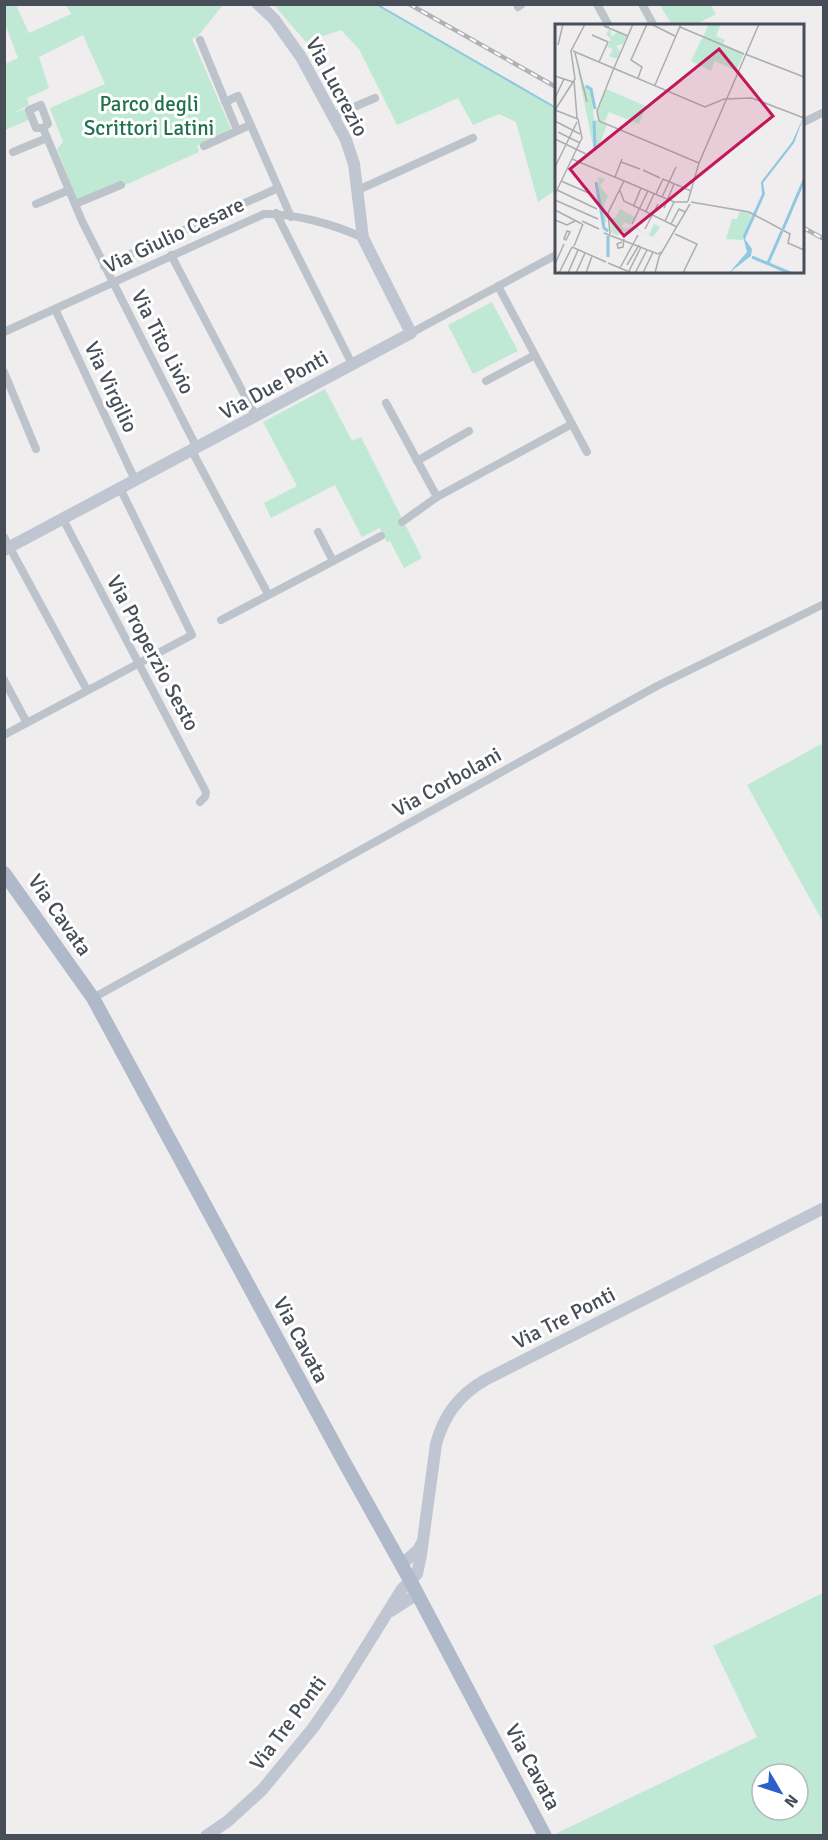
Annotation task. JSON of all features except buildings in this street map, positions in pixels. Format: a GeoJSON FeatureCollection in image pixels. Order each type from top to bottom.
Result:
{"type":"FeatureCollection","features":[{"type":"Feature","properties":{"kind":"main road","name":"Via Cavata"},"geometry":{"type":"LineString","coordinates":[[4,873],[93,998],[343,1460],[402,1564],[545,1836]]}},
{"type":"Feature","properties":{"kind":"street","name":"Via Lucrezio"},"geometry":{"type":"LineString","coordinates":[[258,4],[274,19],[301,57],[346,140],[354,164],[363,238],[411,333]]}},
{"type":"Feature","properties":{"kind":"street"},"geometry":{"type":"LineString","coordinates":[[597,4],[608,24]]}},
{"type":"Feature","properties":{"kind":"street"},"geometry":{"type":"LineString","coordinates":[[642,4],[653,24]]}},
{"type":"Feature","properties":{"kind":"street"},"geometry":{"type":"LineString","coordinates":[[200,40],[237,130]]}},
{"type":"Feature","properties":{"kind":"street"},"geometry":{"type":"LineString","coordinates":[[225,102],[238,96],[291,216]]}},
{"type":"Feature","properties":{"kind":"street"},"geometry":{"type":"LineString","coordinates":[[333,116],[375,98]]}},
{"type":"Feature","properties":{"kind":"street"},"geometry":{"type":"LineString","coordinates":[[804,122],[824,112]]}},
{"type":"Feature","properties":{"kind":"street"},"geometry":{"type":"LineString","coordinates":[[204,146],[250,125]]}},
{"type":"Feature","properties":{"kind":"street","name":"Via Tito Livio"},"geometry":{"type":"LineString","coordinates":[[43,128],[104,266],[268,594]]}},
{"type":"Feature","properties":{"kind":"street"},"geometry":{"type":"LineString","coordinates":[[13,152],[47,138]]}},
{"type":"Feature","properties":{"kind":"street"},"geometry":{"type":"LineString","coordinates":[[357,190],[473,138]]}},
{"type":"Feature","properties":{"kind":"street"},"geometry":{"type":"LineString","coordinates":[[75,204],[121,185]]}},
{"type":"Feature","properties":{"kind":"street","name":"Via Giulio Cesare"},"geometry":{"type":"LineString","coordinates":[[104,266],[278,188]]}},
{"type":"Feature","properties":{"kind":"street"},"geometry":{"type":"LineString","coordinates":[[36,204],[69,190]]}},
{"type":"Feature","properties":{"kind":"street"},"geometry":{"type":"LineString","coordinates":[[276,213],[352,364]]}},
{"type":"Feature","properties":{"kind":"street","name":"Via Giulio Cesare"},"geometry":{"type":"LineString","coordinates":[[4,332],[264,214],[276,213],[344,228],[363,238]]}},
{"type":"Feature","properties":{"kind":"street"},"geometry":{"type":"LineString","coordinates":[[171,255],[256,417]]}},
{"type":"Feature","properties":{"kind":"street","name":"Via Due Ponti"},"geometry":{"type":"LineString","coordinates":[[6,544],[63,519],[195,450],[555,256]]}},
{"type":"Feature","properties":{"kind":"street"},"geometry":{"type":"LineString","coordinates":[[498,286],[587,452]]}},
{"type":"Feature","properties":{"kind":"street","name":"Via Virgilio"},"geometry":{"type":"LineString","coordinates":[[55,309],[135,480]]}},
{"type":"Feature","properties":{"kind":"street"},"geometry":{"type":"LineString","coordinates":[[486,381],[535,355]]}},
{"type":"Feature","properties":{"kind":"street"},"geometry":{"type":"LineString","coordinates":[[4,372],[36,448]]}},
{"type":"Feature","properties":{"kind":"street"},"geometry":{"type":"LineString","coordinates":[[386,403],[437,496]]}},
{"type":"Feature","properties":{"kind":"street"},"geometry":{"type":"LineString","coordinates":[[402,522],[437,496],[572,424]]}},
{"type":"Feature","properties":{"kind":"street"},"geometry":{"type":"LineString","coordinates":[[417,461],[469,431]]}},
{"type":"Feature","properties":{"kind":"street"},"geometry":{"type":"LineString","coordinates":[[4,735],[192,635],[120,488]]}},
{"type":"Feature","properties":{"kind":"street","name":"Via Properzio Sesto"},"geometry":{"type":"LineString","coordinates":[[63,519],[206,792],[200,802]]}},
{"type":"Feature","properties":{"kind":"street"},"geometry":{"type":"LineString","coordinates":[[318,532],[333,561]]}},
{"type":"Feature","properties":{"kind":"street"},"geometry":{"type":"LineString","coordinates":[[221,620],[381,537]]}},
{"type":"Feature","properties":{"kind":"street"},"geometry":{"type":"LineString","coordinates":[[6,544],[87,690]]}},
{"type":"Feature","properties":{"kind":"street","name":"Via Corbolani"},"geometry":{"type":"LineString","coordinates":[[93,998],[657,686],[824,604]]}},
{"type":"Feature","properties":{"kind":"street"},"geometry":{"type":"LineString","coordinates":[[4,680],[27,723]]}},
{"type":"Feature","properties":{"kind":"street","name":"Via Tre Ponti"},"geometry":{"type":"LineString","coordinates":[[206,1836],[228,1821],[262,1790],[313,1728],[402,1589],[417,1574],[436,1444],[448,1412],[467,1392],[485,1380],[824,1208]]}},
{"type":"Feature","properties":{"kind":"street"},"geometry":{"type":"LineString","coordinates":[[402,1564],[418,1550],[423,1542]]}},
{"type":"Feature","properties":{"kind":"street","name":"Via Tre Ponti"},"geometry":{"type":"LineString","coordinates":[[383,1618],[417,1594]]}},
{"type":"Feature","properties":{"kind":"green space","name":"Parco degli Scrittori Latini"},"geometry":{"type":"Polygon","coordinates":[[[5,5],[16,5],[29,33],[71,14],[66,5],[223,5],[198,36],[192,39],[231,129],[197,146],[199,152],[125,185],[123,180],[77,200],[57,149],[63,142],[50,108],[105,84],[83,35],[39,57],[49,88],[27,98],[29,105],[13,113],[28,108],[31,119],[5,130],[5,64],[18,58],[5,24],[5,5]]]}},
{"type":"Feature","properties":{"kind":"green space"},"geometry":{"type":"Polygon","coordinates":[[[274,5],[380,5],[555,106],[555,191],[538,202],[516,122],[499,114],[473,125],[458,98],[397,125],[359,49],[341,30],[306,42],[274,5]]]}},
{"type":"Feature","properties":{"kind":"green space"},"geometry":{"type":"Polygon","coordinates":[[[660,5],[712,5],[716,14],[697,24],[671,24],[660,5]]]}},
{"type":"Feature","properties":{"kind":"green space"},"geometry":{"type":"Polygon","coordinates":[[[492,302],[518,351],[473,374],[448,325],[492,302]]]}},
{"type":"Feature","properties":{"kind":"green space"},"geometry":{"type":"Polygon","coordinates":[[[325,389],[352,441],[361,437],[422,558],[404,568],[390,541],[387,542],[380,528],[362,537],[335,485],[271,518],[264,503],[297,486],[263,422],[325,389]]]}},
{"type":"Feature","properties":{"kind":"green space"},"geometry":{"type":"Polygon","coordinates":[[[823,743],[823,922],[747,785],[823,743]]]}},
{"type":"Feature","properties":{"kind":"green space"},"geometry":{"type":"Polygon","coordinates":[[[823,1593],[823,1835],[553,1835],[757,1737],[713,1646],[823,1593]]]}},
{"type":"Feature","properties":{"kind":"waterway"},"geometry":{"type":"LineString","coordinates":[[376,4],[555,107]]}},
{"type":"Feature","properties":{"kind":"railway"},"geometry":{"type":"LineString","coordinates":[[409,4],[555,86]]}},
{"type":"Feature","properties":{"kind":"railway"},"geometry":{"type":"LineString","coordinates":[[804,228],[824,239]]}}]}
